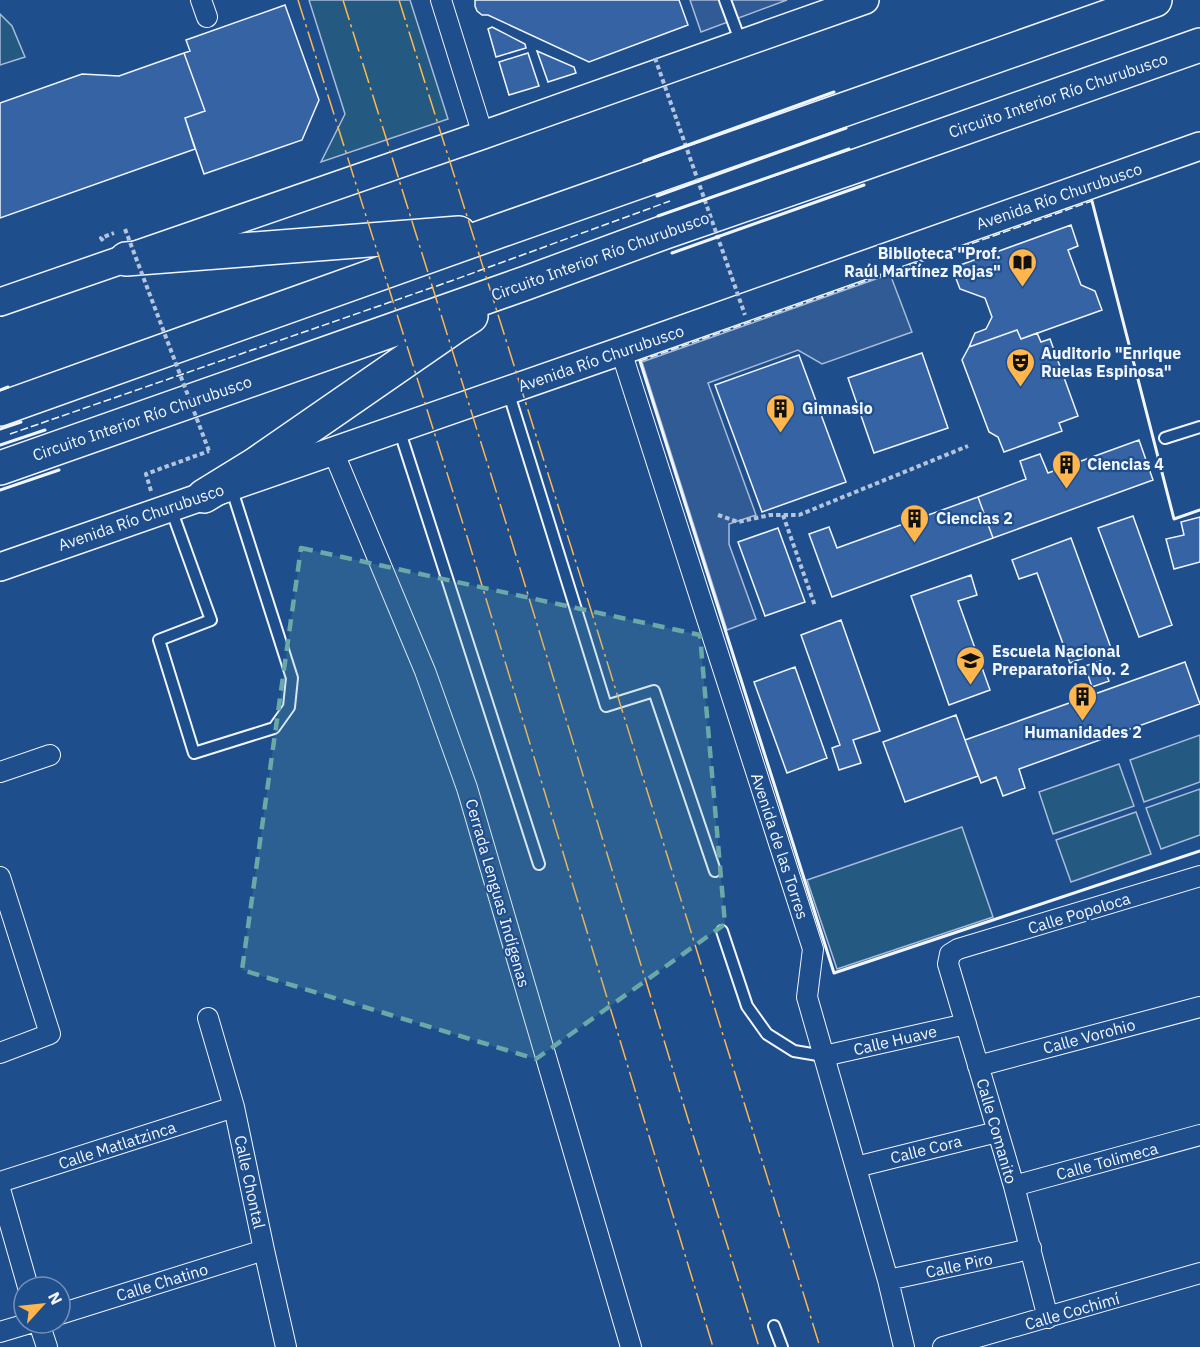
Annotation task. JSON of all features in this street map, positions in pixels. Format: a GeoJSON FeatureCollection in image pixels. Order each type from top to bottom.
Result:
{"type":"FeatureCollection","features":[{"type":"Feature","properties":{"kind":"highway"},"geometry":{"type":"LineString","coordinates":[[0,409],[1155,0]]}},
{"type":"Feature","properties":{"kind":"highway","name":"Circuito Interior Río Churubusco"},"geometry":{"type":"LineString","coordinates":[[0,468],[1200,45]]}},
{"type":"Feature","properties":{"kind":"highway"},"geometry":{"type":"LineString","coordinates":[[126,244],[502,230]]}},
{"type":"Feature","properties":{"kind":"highway"},"geometry":{"type":"LineString","coordinates":[[218,491],[457,325],[526,283]]}},
{"type":"Feature","properties":{"kind":"main road"},"geometry":{"type":"LineString","coordinates":[[0,302],[126,244],[483,135],[741,44],[817,12],[865,0]]}},
{"type":"Feature","properties":{"kind":"main road","name":"Avenida Río Churubusco"},"geometry":{"type":"LineString","coordinates":[[0,567],[508,391],[1196,145]]}},
{"type":"Feature","properties":{"kind":"street"},"geometry":{"type":"LineString","coordinates":[[441,0],[483,135]]}},
{"type":"Feature","properties":{"kind":"street","name":"Avenida de las Torres"},"geometry":{"type":"LineString","coordinates":[[621,351],[813,949],[807,997],[888,1280],[904,1347]]}},
{"type":"Feature","properties":{"kind":"street","name":"Cerrada Lenguas Indígenas"},"geometry":{"type":"LineString","coordinates":[[333,451],[425,671],[467,788],[631,1347]]}},
{"type":"Feature","properties":{"kind":"street"},"geometry":{"type":"LineString","coordinates":[[0,772],[50,755]]}},
{"type":"Feature","properties":{"kind":"street","name":"Calle Popoloca"},"geometry":{"type":"LineString","coordinates":[[958,949],[1200,876]]}},
{"type":"Feature","properties":{"kind":"street"},"geometry":{"type":"LineString","coordinates":[[0,877],[50,1034],[0,1053]]}},
{"type":"Feature","properties":{"kind":"street","name":"Calle Comanito"},"geometry":{"type":"LineString","coordinates":[[958,949],[950,954],[948,964],[1014,1186],[1048,1318]]}},
{"type":"Feature","properties":{"kind":"street","name":"Calle Vorohio"},"geometry":{"type":"LineString","coordinates":[[978,1066],[1200,1007]]}},
{"type":"Feature","properties":{"kind":"street","name":"Calle Chontal"},"geometry":{"type":"LineString","coordinates":[[208,1018],[234,1107],[286,1347]]}},
{"type":"Feature","properties":{"kind":"street","name":"Calle Huave"},"geometry":{"type":"LineString","coordinates":[[824,1056],[966,1024]]}},
{"type":"Feature","properties":{"kind":"street","name":"Calle Matlatzinca"},"geometry":{"type":"LineString","coordinates":[[0,1182],[234,1107]]}},
{"type":"Feature","properties":{"kind":"street","name":"Calle Cora"},"geometry":{"type":"LineString","coordinates":[[856,1167],[997,1132]]}},
{"type":"Feature","properties":{"kind":"street","name":"Calle Tolimeca"},"geometry":{"type":"LineString","coordinates":[[1014,1186],[1200,1135]]}},
{"type":"Feature","properties":{"kind":"street"},"geometry":{"type":"LineString","coordinates":[[0,1189],[25,1275]]}},
{"type":"Feature","properties":{"kind":"street","name":"Calle Piro"},"geometry":{"type":"LineString","coordinates":[[888,1280],[1030,1248]]}},
{"type":"Feature","properties":{"kind":"street","name":"Calle Chatino"},"geometry":{"type":"LineString","coordinates":[[72,1310],[264,1250]]}},
{"type":"Feature","properties":{"kind":"street","name":"Calle Cochimí"},"geometry":{"type":"LineString","coordinates":[[943,1347],[1200,1273]]}},
{"type":"Feature","properties":{"kind":"lane"},"geometry":{"type":"LineString","coordinates":[[725,0],[741,44]]}},
{"type":"Feature","properties":{"kind":"lane"},"geometry":{"type":"LineString","coordinates":[[508,391],[606,706],[654,691],[715,871]]}},
{"type":"Feature","properties":{"kind":"lane"},"geometry":{"type":"LineString","coordinates":[[1165,438],[1200,427]]}},
{"type":"Feature","properties":{"kind":"lane"},"geometry":{"type":"LineString","coordinates":[[399,428],[539,864]]}},
{"type":"Feature","properties":{"kind":"lane"},"geometry":{"type":"LineString","coordinates":[[164,509],[211,620],[159,640],[195,753],[274,728],[289,706],[292,678],[218,491]]}},
{"type":"Feature","properties":{"kind":"lane"},"geometry":{"type":"LineString","coordinates":[[722,931],[747,1006],[768,1034],[794,1051],[824,1056]]}},
{"type":"Feature","properties":{"kind":"lane"},"geometry":{"type":"LineString","coordinates":[[774,1326],[782,1347]]}},
{"type":"Feature","properties":{"kind":"path"},"geometry":{"type":"LineString","coordinates":[[655,58],[745,315]]}},
{"type":"Feature","properties":{"kind":"path"},"geometry":{"type":"LineString","coordinates":[[126,244],[209,451],[146,474],[164,509]]}},
{"type":"Feature","properties":{"kind":"path"},"geometry":{"type":"LineString","coordinates":[[718,515],[738,522],[770,515],[799,514],[968,446]]}},
{"type":"Feature","properties":{"kind":"path"},"geometry":{"type":"LineString","coordinates":[[783,515],[814,606]]}},
{"type":"Feature","properties":{"kind":"highlighted area"},"geometry":{"type":"Polygon","coordinates":[[[301,548],[700,635],[725,924],[536,1059],[242,970],[301,548]]]}},
{"type":"Feature","properties":{"kind":"shaded area"},"geometry":{"type":"Polygon","coordinates":[[[309,0],[410,0],[448,119],[321,162],[345,114],[309,0]]]}},
{"type":"Feature","properties":{"kind":"shaded area"},"geometry":{"type":"Polygon","coordinates":[[[690,0],[787,0],[701,32],[690,0]]]}},
{"type":"Feature","properties":{"kind":"shaded area"},"geometry":{"type":"Polygon","coordinates":[[[0,14],[12,26],[25,57],[0,65],[0,14]]]}},
{"type":"Feature","properties":{"kind":"shaded area"},"geometry":{"type":"Polygon","coordinates":[[[890,274],[912,332],[822,364],[798,350],[708,383],[756,515],[729,524],[729,544],[756,619],[727,630],[642,362],[890,274]]]}},
{"type":"Feature","properties":{"kind":"shaded area"},"geometry":{"type":"Polygon","coordinates":[[[1200,735],[1200,782],[1144,802],[1130,760],[1200,735]]]}},
{"type":"Feature","properties":{"kind":"shaded area"},"geometry":{"type":"Polygon","coordinates":[[[1119,764],[1134,806],[1053,834],[1039,792],[1119,764]]]}},
{"type":"Feature","properties":{"kind":"shaded area"},"geometry":{"type":"Polygon","coordinates":[[[1200,789],[1200,835],[1161,849],[1146,808],[1200,789]]]}},
{"type":"Feature","properties":{"kind":"shaded area"},"geometry":{"type":"Polygon","coordinates":[[[1136,812],[1151,854],[1071,882],[1056,840],[1136,812]]]}},
{"type":"Feature","properties":{"kind":"shaded area"},"geometry":{"type":"Polygon","coordinates":[[[962,827],[993,917],[837,969],[807,880],[962,827]]]}},
{"type":"Feature","properties":{"kind":"building"},"geometry":{"type":"Polygon","coordinates":[[[475,0],[679,0],[688,25],[589,62],[488,15],[482,15],[477,11],[475,0]]]}},
{"type":"Feature","properties":{"kind":"building"},"geometry":{"type":"Polygon","coordinates":[[[285,5],[319,100],[302,140],[204,174],[185,118],[205,111],[184,53],[190,51],[186,40],[285,5]]]}},
{"type":"Feature","properties":{"kind":"building"},"geometry":{"type":"Polygon","coordinates":[[[492,27],[525,44],[526,48],[496,57],[488,29],[492,27]]]}},
{"type":"Feature","properties":{"kind":"building"},"geometry":{"type":"Polygon","coordinates":[[[537,51],[574,67],[576,73],[548,82],[537,51]]]}},
{"type":"Feature","properties":{"kind":"building"},"geometry":{"type":"Polygon","coordinates":[[[184,53],[205,111],[185,118],[195,149],[0,218],[0,103],[82,74],[119,76],[184,53]]]}},
{"type":"Feature","properties":{"kind":"building"},"geometry":{"type":"Polygon","coordinates":[[[528,53],[539,86],[509,95],[499,62],[528,53]]]}},
{"type":"Feature","properties":{"kind":"building","name":"Biblioteca \"Prof. Raúl Martínez Rojas\""},"geometry":{"type":"Polygon","coordinates":[[[1071,225],[1078,246],[1068,250],[1081,285],[1095,291],[1102,310],[1021,339],[1017,330],[969,347],[975,333],[986,329],[992,317],[985,298],[960,289],[952,268],[1071,225]]]}},
{"type":"Feature","properties":{"kind":"building","name":"Auditorio \"Enrique Ruelas Espinosa\""},"geometry":{"type":"Polygon","coordinates":[[[1017,330],[1021,339],[1037,333],[1041,342],[1050,339],[1078,416],[1059,423],[1062,431],[1004,452],[998,437],[989,432],[962,360],[969,347],[1017,330]]]}},
{"type":"Feature","properties":{"kind":"building"},"geometry":{"type":"Polygon","coordinates":[[[922,353],[948,428],[874,453],[848,378],[922,353]]]}},
{"type":"Feature","properties":{"kind":"building","name":"Gimnasio"},"geometry":{"type":"Polygon","coordinates":[[[799,355],[846,482],[762,512],[715,385],[799,355]]]}},
{"type":"Feature","properties":{"kind":"building","name":"Ciencias 4"},"geometry":{"type":"Polygon","coordinates":[[[1139,440],[1153,480],[993,538],[978,497],[1026,479],[1020,461],[1040,454],[1048,473],[1139,440]]]}},
{"type":"Feature","properties":{"kind":"building","name":"Ciencias 2"},"geometry":{"type":"Polygon","coordinates":[[[978,497],[993,538],[832,597],[809,534],[829,527],[837,548],[978,497]]]}},
{"type":"Feature","properties":{"kind":"building"},"geometry":{"type":"Polygon","coordinates":[[[1133,516],[1172,625],[1139,637],[1098,528],[1133,516]]]}},
{"type":"Feature","properties":{"kind":"building"},"geometry":{"type":"Polygon","coordinates":[[[1200,517],[1200,562],[1174,569],[1166,539],[1184,535],[1181,522],[1200,517]]]}},
{"type":"Feature","properties":{"kind":"building"},"geometry":{"type":"Polygon","coordinates":[[[778,528],[805,602],[765,616],[738,542],[778,528]]]}},
{"type":"Feature","properties":{"kind":"building"},"geometry":{"type":"Polygon","coordinates":[[[1071,538],[1111,648],[1070,663],[1037,573],[1019,579],[1012,560],[1071,538]]]}},
{"type":"Feature","properties":{"kind":"building"},"geometry":{"type":"Polygon","coordinates":[[[971,575],[977,595],[958,601],[990,690],[949,705],[911,596],[971,575]]]}},
{"type":"Feature","properties":{"kind":"building"},"geometry":{"type":"Polygon","coordinates":[[[841,620],[880,731],[853,740],[861,763],[839,770],[832,748],[840,745],[801,635],[841,620]]]}},
{"type":"Feature","properties":{"kind":"building"},"geometry":{"type":"Polygon","coordinates":[[[1101,661],[1109,681],[1092,687],[1085,666],[1101,661]]]}},
{"type":"Feature","properties":{"kind":"building","name":"Humanidades 2"},"geometry":{"type":"Polygon","coordinates":[[[1185,662],[1200,704],[1019,769],[1025,788],[1003,796],[996,777],[981,783],[965,740],[1185,662]]]}},
{"type":"Feature","properties":{"kind":"building"},"geometry":{"type":"Polygon","coordinates":[[[795,667],[827,758],[787,773],[754,682],[795,667]]]}},
{"type":"Feature","properties":{"kind":"building"},"geometry":{"type":"Polygon","coordinates":[[[956,715],[978,776],[905,802],[883,742],[956,715]]]}},
{"type":"Feature","properties":{"kind":"fence"},"geometry":{"type":"LineString","coordinates":[[10,434],[451,281],[670,201]]}},
{"type":"Feature","properties":{"kind":"fence"},"geometry":{"type":"LineString","coordinates":[[640,361],[1092,201]]}},
{"type":"Feature","properties":{"kind":"wall"},"geometry":{"type":"LineString","coordinates":[[644,161],[834,92]]}},
{"type":"Feature","properties":{"kind":"wall"},"geometry":{"type":"LineString","coordinates":[[657,196],[846,128]]}},
{"type":"Feature","properties":{"kind":"wall"},"geometry":{"type":"LineString","coordinates":[[658,216],[849,149]]}},
{"type":"Feature","properties":{"kind":"wall"},"geometry":{"type":"LineString","coordinates":[[672,253],[864,185]]}},
{"type":"Feature","properties":{"kind":"wall"},"geometry":{"type":"LineString","coordinates":[[1092,201],[1174,519],[1200,510]]}},
{"type":"Feature","properties":{"kind":"wall"},"geometry":{"type":"LineString","coordinates":[[640,361],[834,973],[1200,851]]}},
{"type":"Feature","properties":{"kind":"wall"},"geometry":{"type":"LineString","coordinates":[[0,390],[8,387]]}},
{"type":"Feature","properties":{"kind":"wall"},"geometry":{"type":"LineString","coordinates":[[0,429],[21,422]]}},
{"type":"Feature","properties":{"kind":"wall"},"geometry":{"type":"LineString","coordinates":[[0,445],[45,430]]}},
{"type":"Feature","properties":{"kind":"wall"},"geometry":{"type":"LineString","coordinates":[[0,490],[59,470]]}},
{"type":"Feature","properties":{"kind":"power"},"geometry":{"type":"LineString","coordinates":[[298,0],[470,546],[713,1347]]}},
{"type":"Feature","properties":{"kind":"power"},"geometry":{"type":"LineString","coordinates":[[343,0],[759,1347]]}},
{"type":"Feature","properties":{"kind":"power"},"geometry":{"type":"LineString","coordinates":[[399,0],[820,1347]]}},
{"type":"Feature","properties":{"kind":"place","name":"Biblioteca \"Prof. Raúl Martínez Rojas\""},"geometry":{"type":"Point","coordinates":[1022,288]}},
{"type":"Feature","properties":{"kind":"place","name":"Auditorio \"Enrique Ruelas Espinosa\""},"geometry":{"type":"Point","coordinates":[1020,388]}},
{"type":"Feature","properties":{"kind":"place","name":"Gimnasio"},"geometry":{"type":"Point","coordinates":[781,434]}},
{"type":"Feature","properties":{"kind":"place","name":"Ciencias 4"},"geometry":{"type":"Point","coordinates":[1066,490]}},
{"type":"Feature","properties":{"kind":"place","name":"Ciencias 2"},"geometry":{"type":"Point","coordinates":[915,544]}},
{"type":"Feature","properties":{"kind":"place","name":"Escuela Nacional Preparatoria No. 2"},"geometry":{"type":"Point","coordinates":[971,686]}},
{"type":"Feature","properties":{"kind":"place","name":"Humanidades 2"},"geometry":{"type":"Point","coordinates":[1083,722]}}]}
